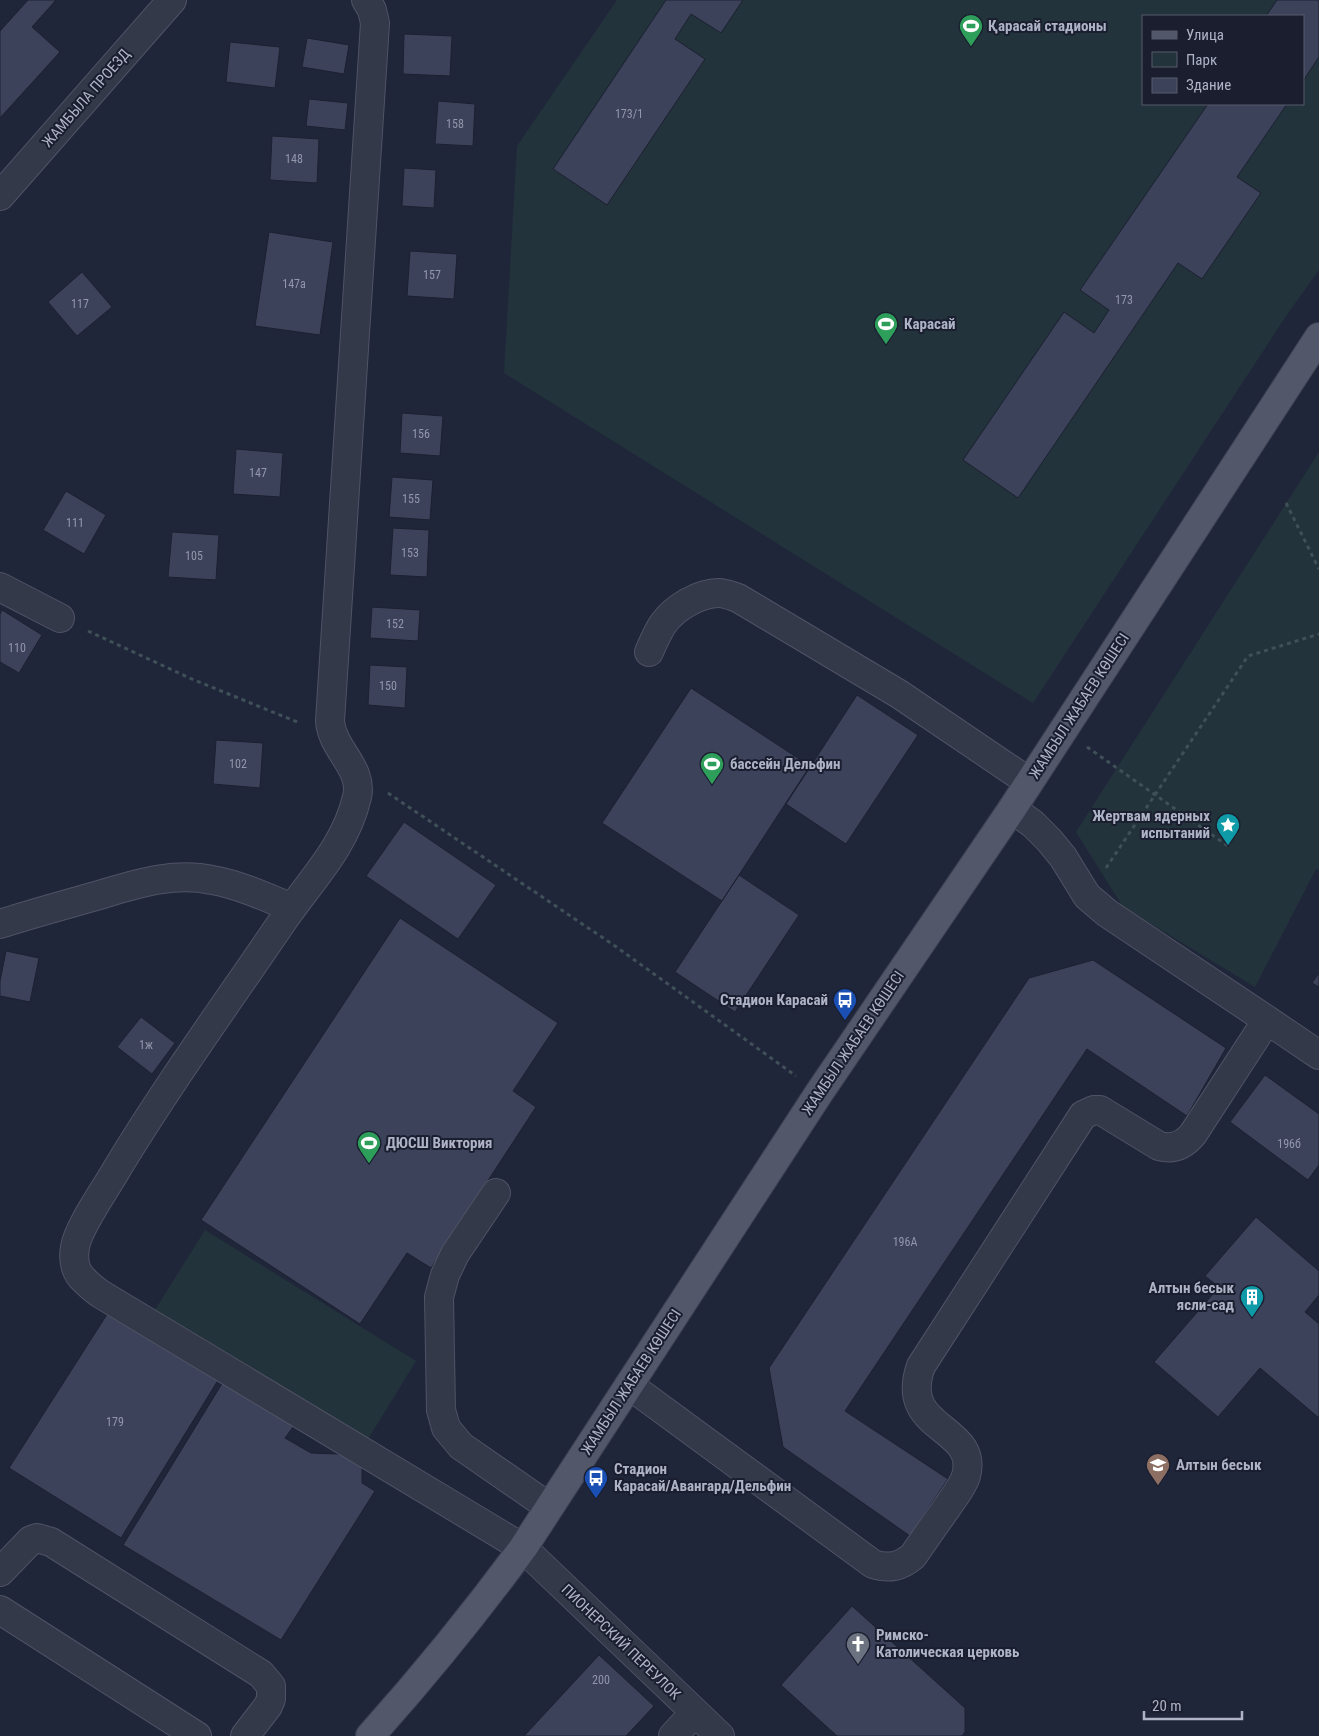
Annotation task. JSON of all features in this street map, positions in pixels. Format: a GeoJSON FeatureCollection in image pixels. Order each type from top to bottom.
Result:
{"type":"FeatureCollection","features":[{"type":"Feature","properties":{"kind":"main road","name":"ЖАМБЫЛ ЖАБАЕВ КӨШЕСІ"},"geometry":{"type":"LineString","coordinates":[[370,1736],[479,1608],[523,1548],[820,1093],[1030,782],[1319,337]]}},
{"type":"Feature","properties":{"kind":"street","name":"ЖАМБЫЛА ПРОЕЗД"},"geometry":{"type":"LineString","coordinates":[[0,196],[172,0]]}},
{"type":"Feature","properties":{"kind":"street"},"geometry":{"type":"LineString","coordinates":[[0,924],[134,885],[161,879],[184,877],[220,882],[243,888],[292,908],[330,859],[351,818],[357,797],[358,781],[354,770],[333,736],[330,721],[375,23],[372,10],[366,0]]}},
{"type":"Feature","properties":{"kind":"street"},"geometry":{"type":"LineString","coordinates":[[0,587],[60,618]]}},
{"type":"Feature","properties":{"kind":"street"},"geometry":{"type":"LineString","coordinates":[[649,652],[663,623],[690,602],[704,595],[721,593],[738,598],[898,694],[1030,782]]}},
{"type":"Feature","properties":{"kind":"street"},"geometry":{"type":"LineString","coordinates":[[1012,809],[1033,824],[1049,840],[1063,857],[1087,896],[1107,914],[1319,1055]]}},
{"type":"Feature","properties":{"kind":"street","name":"ПИОНЕРСКИЙ ПЕРЕУЛОК"},"geometry":{"type":"LineString","coordinates":[[292,908],[145,1122],[77,1236],[74,1263],[78,1275],[89,1286],[114,1302],[523,1548],[720,1736]]}},
{"type":"Feature","properties":{"kind":"street"},"geometry":{"type":"LineString","coordinates":[[629,1385],[873,1564],[884,1568],[904,1563],[913,1556],[960,1489],[966,1475],[967,1462],[964,1450],[957,1441],[924,1413],[918,1401],[917,1377],[921,1366],[1083,1115],[1094,1110],[1100,1110],[1159,1146],[1170,1148],[1179,1146],[1188,1141],[1193,1134],[1267,1020]]}},
{"type":"Feature","properties":{"kind":"street"},"geometry":{"type":"LineString","coordinates":[[496,1193],[455,1254],[445,1275],[440,1298],[441,1410],[446,1428],[461,1446],[549,1507]]}},
{"type":"Feature","properties":{"kind":"street"},"geometry":{"type":"LineString","coordinates":[[0,1572],[31,1540],[37,1538],[51,1542],[261,1674],[271,1686],[271,1699],[245,1736]]}},
{"type":"Feature","properties":{"kind":"street"},"geometry":{"type":"LineString","coordinates":[[0,1610],[197,1736]]}},
{"type":"Feature","properties":{"kind":"street"},"geometry":{"type":"LineString","coordinates":[[673,1736],[694,1712]]}},
{"type":"Feature","properties":{"kind":"path"},"geometry":{"type":"LineString","coordinates":[[1286,503],[1319,569]]}},
{"type":"Feature","properties":{"kind":"path"},"geometry":{"type":"LineString","coordinates":[[60,618],[194,680],[333,736]]}},
{"type":"Feature","properties":{"kind":"path"},"geometry":{"type":"LineString","coordinates":[[1087,896],[1248,656],[1319,634]]}},
{"type":"Feature","properties":{"kind":"path"},"geometry":{"type":"LineString","coordinates":[[1063,730],[1228,846]]}},
{"type":"Feature","properties":{"kind":"path"},"geometry":{"type":"LineString","coordinates":[[354,770],[615,946],[820,1093]]}},
{"type":"Feature","properties":{"kind":"green space","name":"Карасай"},"geometry":{"type":"Polygon","coordinates":[[[617,0],[1319,0],[1319,270],[1286,316],[1033,703],[504,373],[517,146],[617,0]]]}},
{"type":"Feature","properties":{"kind":"green space"},"geometry":{"type":"Polygon","coordinates":[[[1319,452],[1319,870],[1316,869],[1255,987],[1123,907],[1076,832],[1319,452]]]}},
{"type":"Feature","properties":{"kind":"green space"},"geometry":{"type":"Polygon","coordinates":[[[205,1230],[416,1361],[365,1444],[153,1313],[205,1230]]]}},
{"type":"Feature","properties":{"kind":"building"},"geometry":{"type":"Polygon","coordinates":[[[28,0],[56,0],[32,27],[60,52],[0,118],[0,31],[28,0]]]}},
{"type":"Feature","properties":{"kind":"building"},"geometry":{"type":"Polygon","coordinates":[[[666,0],[743,0],[721,33],[691,14],[675,39],[705,59],[607,205],[553,169],[666,0]]]}},
{"type":"Feature","properties":{"kind":"building"},"geometry":{"type":"Polygon","coordinates":[[[1277,0],[1319,0],[1319,57],[1304,80],[1304,15],[1267,15],[1277,0]]]}},
{"type":"Feature","properties":{"kind":"building"},"geometry":{"type":"Polygon","coordinates":[[[404,34],[452,36],[450,76],[403,74],[404,34]]]}},
{"type":"Feature","properties":{"kind":"building"},"geometry":{"type":"Polygon","coordinates":[[[307,38],[349,45],[344,74],[302,67],[307,38]]]}},
{"type":"Feature","properties":{"kind":"building"},"geometry":{"type":"Polygon","coordinates":[[[230,42],[280,47],[275,88],[226,82],[230,42]]]}},
{"type":"Feature","properties":{"kind":"building"},"geometry":{"type":"Polygon","coordinates":[[[309,99],[348,103],[345,130],[306,126],[309,99]]]}},
{"type":"Feature","properties":{"kind":"building"},"geometry":{"type":"Polygon","coordinates":[[[438,101],[475,104],[473,146],[435,144],[438,101]]]}},
{"type":"Feature","properties":{"kind":"building"},"geometry":{"type":"Polygon","coordinates":[[[1207,105],[1286,105],[1237,177],[1261,193],[1202,279],[1178,263],[1018,498],[963,460],[1064,312],[1094,333],[1109,310],[1080,290],[1207,105]]]}},
{"type":"Feature","properties":{"kind":"building"},"geometry":{"type":"Polygon","coordinates":[[[272,136],[319,139],[317,183],[270,180],[272,136]]]}},
{"type":"Feature","properties":{"kind":"building"},"geometry":{"type":"Polygon","coordinates":[[[404,168],[436,170],[434,208],[402,206],[404,168]]]}},
{"type":"Feature","properties":{"kind":"building"},"geometry":{"type":"Polygon","coordinates":[[[269,232],[333,242],[320,335],[255,326],[269,232]]]}},
{"type":"Feature","properties":{"kind":"building"},"geometry":{"type":"Polygon","coordinates":[[[410,251],[457,254],[454,299],[407,296],[410,251]]]}},
{"type":"Feature","properties":{"kind":"building"},"geometry":{"type":"Polygon","coordinates":[[[82,272],[112,307],[77,336],[48,302],[82,272]]]}},
{"type":"Feature","properties":{"kind":"building"},"geometry":{"type":"Polygon","coordinates":[[[402,413],[443,416],[440,456],[400,453],[402,413]]]}},
{"type":"Feature","properties":{"kind":"building"},"geometry":{"type":"Polygon","coordinates":[[[236,449],[283,453],[280,497],[233,494],[236,449]]]}},
{"type":"Feature","properties":{"kind":"building"},"geometry":{"type":"Polygon","coordinates":[[[392,477],[433,480],[430,520],[389,517],[392,477]]]}},
{"type":"Feature","properties":{"kind":"building"},"geometry":{"type":"Polygon","coordinates":[[[66,491],[106,515],[84,554],[43,530],[66,491]]]}},
{"type":"Feature","properties":{"kind":"building"},"geometry":{"type":"Polygon","coordinates":[[[393,528],[429,530],[427,577],[390,575],[393,528]]]}},
{"type":"Feature","properties":{"kind":"building"},"geometry":{"type":"Polygon","coordinates":[[[172,532],[219,535],[216,580],[168,577],[172,532]]]}},
{"type":"Feature","properties":{"kind":"building"},"geometry":{"type":"Polygon","coordinates":[[[372,607],[420,610],[418,641],[370,638],[372,607]]]}},
{"type":"Feature","properties":{"kind":"building"},"geometry":{"type":"Polygon","coordinates":[[[2,610],[42,635],[19,673],[0,662],[0,614],[2,610]]]}},
{"type":"Feature","properties":{"kind":"building"},"geometry":{"type":"Polygon","coordinates":[[[370,665],[407,667],[405,708],[368,705],[370,665]]]}},
{"type":"Feature","properties":{"kind":"building","name":"бассейн Дельфин"},"geometry":{"type":"Polygon","coordinates":[[[691,688],[810,766],[722,901],[602,823],[691,688]]]}},
{"type":"Feature","properties":{"kind":"building"},"geometry":{"type":"Polygon","coordinates":[[[857,695],[918,735],[846,844],[786,804],[857,695]]]}},
{"type":"Feature","properties":{"kind":"building"},"geometry":{"type":"Polygon","coordinates":[[[216,740],[263,743],[260,788],[213,784],[216,740]]]}},
{"type":"Feature","properties":{"kind":"building"},"geometry":{"type":"Polygon","coordinates":[[[404,822],[496,885],[458,939],[366,876],[404,822]]]}},
{"type":"Feature","properties":{"kind":"building"},"geometry":{"type":"Polygon","coordinates":[[[739,875],[799,915],[735,1012],[675,972],[739,875]]]}},
{"type":"Feature","properties":{"kind":"building","name":"ДЮСШ Виктория"},"geometry":{"type":"Polygon","coordinates":[[[400,918],[558,1023],[513,1091],[536,1107],[431,1268],[407,1253],[360,1324],[201,1220],[400,918]]]}},
{"type":"Feature","properties":{"kind":"building"},"geometry":{"type":"Polygon","coordinates":[[[6,951],[39,958],[30,1002],[0,996],[0,981],[6,951]]]}},
{"type":"Feature","properties":{"kind":"building"},"geometry":{"type":"Polygon","coordinates":[[[1093,960],[1226,1048],[1187,1116],[1087,1049],[845,1411],[948,1479],[910,1536],[783,1447],[769,1368],[1029,978],[1093,960]]]}},
{"type":"Feature","properties":{"kind":"building"},"geometry":{"type":"Polygon","coordinates":[[[1319,973],[1319,987],[1312,983],[1319,973]]]}},
{"type":"Feature","properties":{"kind":"building"},"geometry":{"type":"Polygon","coordinates":[[[141,1017],[175,1043],[152,1074],[117,1047],[141,1017]]]}},
{"type":"Feature","properties":{"kind":"building"},"geometry":{"type":"Polygon","coordinates":[[[1265,1075],[1319,1114],[1319,1165],[1308,1180],[1230,1122],[1265,1075]]]}},
{"type":"Feature","properties":{"kind":"building","name":"Алтын бесык ясли-сад"},"geometry":{"type":"Polygon","coordinates":[[[1256,1217],[1319,1271],[1319,1295],[1305,1312],[1319,1324],[1319,1418],[1260,1368],[1218,1417],[1154,1362],[1219,1287],[1205,1276],[1256,1217]]]}},
{"type":"Feature","properties":{"kind":"building"},"geometry":{"type":"Polygon","coordinates":[[[111,1308],[220,1377],[121,1538],[9,1468],[111,1308]]]}},
{"type":"Feature","properties":{"kind":"building"},"geometry":{"type":"Polygon","coordinates":[[[223,1382],[296,1423],[285,1438],[311,1453],[362,1455],[362,1483],[375,1491],[281,1640],[123,1545],[223,1382]]]}},
{"type":"Feature","properties":{"kind":"building","name":"Римско- Католическая церковь"},"geometry":{"type":"Polygon","coordinates":[[[852,1606],[965,1708],[965,1732],[962,1736],[837,1736],[781,1685],[852,1606]]]}},
{"type":"Feature","properties":{"kind":"building"},"geometry":{"type":"Polygon","coordinates":[[[599,1655],[654,1706],[626,1736],[524,1736],[599,1655]]]}},
{"type":"Feature","properties":{"kind":"place","name":"Қарасай стадионы"},"geometry":{"type":"Point","coordinates":[971,47]}},
{"type":"Feature","properties":{"kind":"place","name":"Карасай"},"geometry":{"type":"Point","coordinates":[886,345]}},
{"type":"Feature","properties":{"kind":"place","name":"бассейн Дельфин"},"geometry":{"type":"Point","coordinates":[712,785]}},
{"type":"Feature","properties":{"kind":"place","name":"Жертвам ядерных испытаний"},"geometry":{"type":"Point","coordinates":[1228,846]}},
{"type":"Feature","properties":{"kind":"place","name":"Стадион Карасай"},"geometry":{"type":"Point","coordinates":[845,1021]}},
{"type":"Feature","properties":{"kind":"place","name":"ДЮСШ Виктория"},"geometry":{"type":"Point","coordinates":[369,1164]}},
{"type":"Feature","properties":{"kind":"place","name":"Алтын бесык ясли-сад"},"geometry":{"type":"Point","coordinates":[1252,1318]}},
{"type":"Feature","properties":{"kind":"place","name":"Алтын бесык"},"geometry":{"type":"Point","coordinates":[1158,1486]}},
{"type":"Feature","properties":{"kind":"place","name":"Стадион Карасай/Авангард/Дельфин"},"geometry":{"type":"Point","coordinates":[596,1499]}},
{"type":"Feature","properties":{"kind":"place","name":"Римско- Католическая церковь"},"geometry":{"type":"Point","coordinates":[858,1665]}}]}
